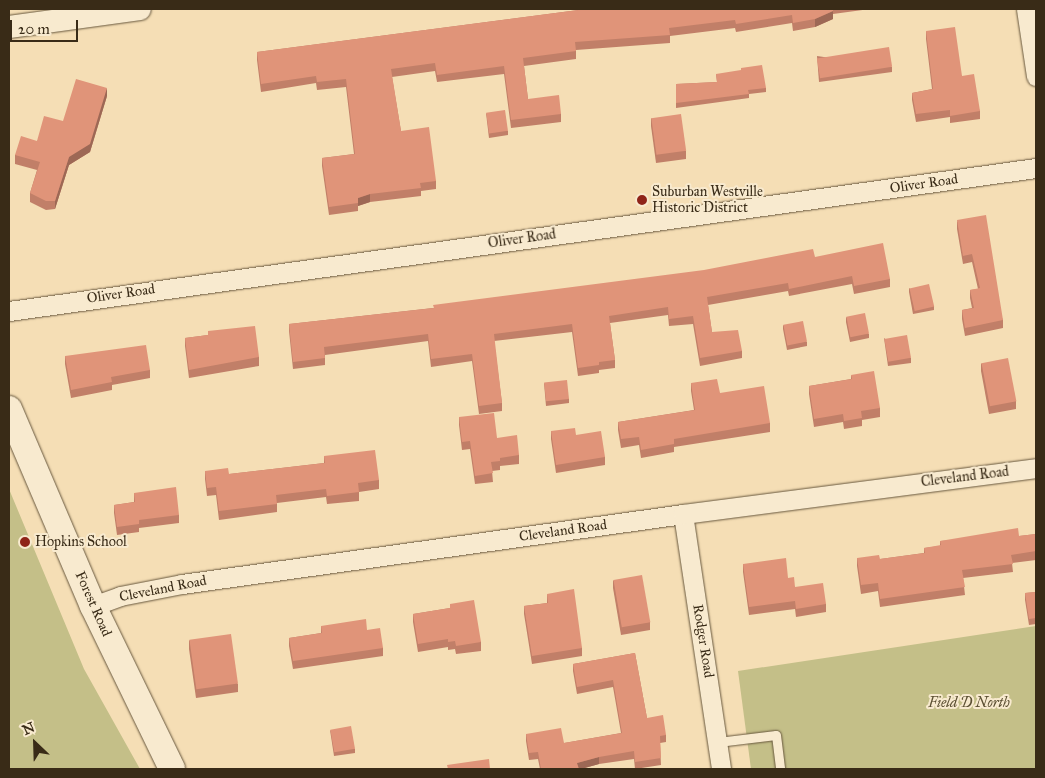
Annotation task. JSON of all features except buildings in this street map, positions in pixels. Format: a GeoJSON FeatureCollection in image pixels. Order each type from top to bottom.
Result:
{"type":"FeatureCollection","features":[{"type":"Feature","properties":{"kind":"main road","name":"Forest Road"},"geometry":{"type":"LineString","coordinates":[[9,409],[93,606],[172,769]]}},
{"type":"Feature","properties":{"kind":"street"},"geometry":{"type":"LineString","coordinates":[[9,27],[140,9]]}},
{"type":"Feature","properties":{"kind":"street"},"geometry":{"type":"LineString","coordinates":[[1026,9],[1036,76]]}},
{"type":"Feature","properties":{"kind":"street","name":"Oliver Road"},"geometry":{"type":"LineString","coordinates":[[9,310],[1036,168]]}},
{"type":"Feature","properties":{"kind":"street","name":"Cleveland Road"},"geometry":{"type":"LineString","coordinates":[[93,606],[120,596],[173,586],[683,514],[1036,468]]}},
{"type":"Feature","properties":{"kind":"street","name":"Rodger Road"},"geometry":{"type":"LineString","coordinates":[[683,514],[721,769]]}},
{"type":"Feature","properties":{"kind":"lane"},"geometry":{"type":"LineString","coordinates":[[718,742],[776,735],[780,769]]}},
{"type":"Feature","properties":{"kind":"green space","name":"Hopkins School"},"geometry":{"type":"Polygon","coordinates":[[[9,489],[84,669],[140,769],[9,769],[9,489]]]}},
{"type":"Feature","properties":{"kind":"green space","name":"Field D North"},"geometry":{"type":"Polygon","coordinates":[[[1036,626],[1036,769],[751,769],[738,671],[1036,626]]]}},
{"type":"Feature","properties":{"kind":"place","name":"Suburban Westville Historic District"},"geometry":{"type":"Point","coordinates":[642,200]}},
{"type":"Feature","properties":{"kind":"place","name":"Hopkins School"},"geometry":{"type":"Point","coordinates":[25,542]}}]}
